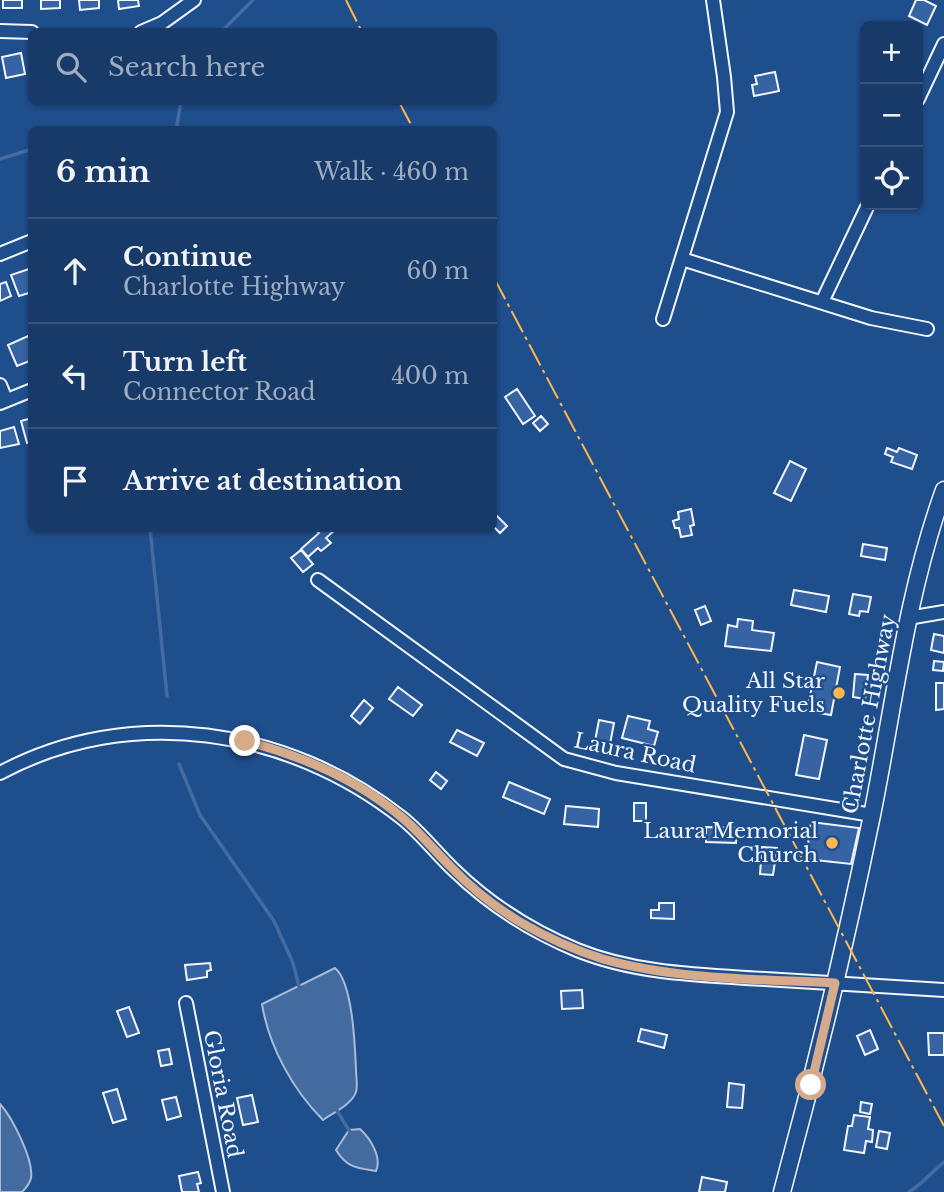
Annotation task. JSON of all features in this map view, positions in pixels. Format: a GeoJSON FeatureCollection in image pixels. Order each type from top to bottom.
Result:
{"type":"FeatureCollection","features":[{"type":"Feature","properties":{"kind":"main road","name":"Charlotte Highway"},"geometry":{"type":"LineString","coordinates":[[782,1192],[811,1085],[872,815],[917,579],[944,490]]}},
{"type":"Feature","properties":{"kind":"street"},"geometry":{"type":"LineString","coordinates":[[150,28],[194,0]]}},
{"type":"Feature","properties":{"kind":"street"},"geometry":{"type":"LineString","coordinates":[[663,319],[727,112],[713,0]]}},
{"type":"Feature","properties":{"kind":"street"},"geometry":{"type":"LineString","coordinates":[[0,32],[28,32]]}},
{"type":"Feature","properties":{"kind":"street"},"geometry":{"type":"LineString","coordinates":[[923,88],[944,44]]}},
{"type":"Feature","properties":{"kind":"street"},"geometry":{"type":"LineString","coordinates":[[822,302],[866,210]]}},
{"type":"Feature","properties":{"kind":"street"},"geometry":{"type":"LineString","coordinates":[[0,254],[28,243]]}},
{"type":"Feature","properties":{"kind":"street"},"geometry":{"type":"LineString","coordinates":[[682,259],[871,318],[928,329]]}},
{"type":"Feature","properties":{"kind":"street"},"geometry":{"type":"LineString","coordinates":[[0,385],[3,401],[28,392]]}},
{"type":"Feature","properties":{"kind":"street","name":"Laura Road"},"geometry":{"type":"LineString","coordinates":[[318,580],[564,759],[616,773],[872,815]]}},
{"type":"Feature","properties":{"kind":"street"},"geometry":{"type":"LineString","coordinates":[[908,618],[944,612]]}},
{"type":"Feature","properties":{"kind":"street"},"geometry":{"type":"LineString","coordinates":[[0,773],[33,757],[63,747],[118,735],[179,733],[245,741],[306,760],[340,776],[377,799],[405,820],[476,891],[496,906],[519,922],[579,950],[627,965],[678,973],[944,990]]}},
{"type":"Feature","properties":{"kind":"street","name":"Gloria Road"},"geometry":{"type":"LineString","coordinates":[[187,1003],[223,1192]]}},
{"type":"Feature","properties":{"kind":"water"},"geometry":{"type":"Polygon","coordinates":[[[335,968],[346,987],[349,1001],[354,1032],[357,1087],[351,1100],[323,1120],[292,1081],[276,1052],[262,1004],[335,968]]]}},
{"type":"Feature","properties":{"kind":"water"},"geometry":{"type":"Polygon","coordinates":[[[0,1104],[16,1128],[29,1161],[31,1178],[22,1192],[0,1192],[0,1104]]]}},
{"type":"Feature","properties":{"kind":"water"},"geometry":{"type":"Polygon","coordinates":[[[360,1129],[374,1149],[378,1160],[376,1171],[348,1164],[336,1150],[349,1130],[360,1129]]]}},
{"type":"Feature","properties":{"kind":"building"},"geometry":{"type":"Polygon","coordinates":[[[3,0],[22,0],[22,8],[3,8],[3,0]]]}},
{"type":"Feature","properties":{"kind":"building"},"geometry":{"type":"Polygon","coordinates":[[[41,0],[60,0],[60,8],[41,9],[41,0]]]}},
{"type":"Feature","properties":{"kind":"building"},"geometry":{"type":"Polygon","coordinates":[[[79,0],[99,0],[99,8],[80,10],[79,0]]]}},
{"type":"Feature","properties":{"kind":"building"},"geometry":{"type":"Polygon","coordinates":[[[118,0],[138,0],[139,6],[119,9],[118,0]]]}},
{"type":"Feature","properties":{"kind":"building"},"geometry":{"type":"Polygon","coordinates":[[[916,0],[924,0],[936,6],[927,25],[909,16],[916,0]]]}},
{"type":"Feature","properties":{"kind":"building"},"geometry":{"type":"Polygon","coordinates":[[[21,53],[25,74],[6,78],[2,57],[21,53]]]}},
{"type":"Feature","properties":{"kind":"building"},"geometry":{"type":"Polygon","coordinates":[[[775,72],[779,91],[754,96],[752,85],[757,84],[755,76],[775,72]]]}},
{"type":"Feature","properties":{"kind":"building"},"geometry":{"type":"Polygon","coordinates":[[[28,269],[28,293],[19,296],[11,275],[28,269]]]}},
{"type":"Feature","properties":{"kind":"building"},"geometry":{"type":"Polygon","coordinates":[[[6,282],[11,296],[0,301],[0,284],[6,282]]]}},
{"type":"Feature","properties":{"kind":"building"},"geometry":{"type":"Polygon","coordinates":[[[28,336],[28,362],[17,366],[8,345],[28,336]]]}},
{"type":"Feature","properties":{"kind":"building"},"geometry":{"type":"Polygon","coordinates":[[[517,389],[535,416],[523,424],[505,397],[517,389]]]}},
{"type":"Feature","properties":{"kind":"building"},"geometry":{"type":"Polygon","coordinates":[[[541,416],[548,424],[540,431],[533,423],[541,416]]]}},
{"type":"Feature","properties":{"kind":"building"},"geometry":{"type":"Polygon","coordinates":[[[28,419],[27,443],[21,421],[28,419]]]}},
{"type":"Feature","properties":{"kind":"building"},"geometry":{"type":"Polygon","coordinates":[[[14,427],[19,444],[0,448],[0,431],[14,427]]]}},
{"type":"Feature","properties":{"kind":"building"},"geometry":{"type":"Polygon","coordinates":[[[887,448],[897,452],[899,448],[917,455],[912,469],[891,462],[893,457],[885,454],[887,448]]]}},
{"type":"Feature","properties":{"kind":"building"},"geometry":{"type":"Polygon","coordinates":[[[790,461],[806,469],[791,501],[774,493],[790,461]]]}},
{"type":"Feature","properties":{"kind":"building"},"geometry":{"type":"Polygon","coordinates":[[[691,509],[694,525],[690,526],[692,535],[681,537],[679,528],[675,528],[673,521],[679,519],[678,512],[691,509]]]}},
{"type":"Feature","properties":{"kind":"building"},"geometry":{"type":"Polygon","coordinates":[[[497,516],[507,526],[500,533],[497,530],[497,516]]]}},
{"type":"Feature","properties":{"kind":"building"},"geometry":{"type":"Polygon","coordinates":[[[333,532],[326,538],[331,543],[321,551],[318,548],[308,557],[301,549],[319,533],[333,532]]]}},
{"type":"Feature","properties":{"kind":"building"},"geometry":{"type":"Polygon","coordinates":[[[863,544],[887,548],[885,560],[861,556],[863,544]]]}},
{"type":"Feature","properties":{"kind":"building"},"geometry":{"type":"Polygon","coordinates":[[[301,550],[313,564],[303,572],[291,558],[301,550]]]}},
{"type":"Feature","properties":{"kind":"building"},"geometry":{"type":"Polygon","coordinates":[[[794,590],[829,596],[826,612],[791,605],[794,590]]]}},
{"type":"Feature","properties":{"kind":"building"},"geometry":{"type":"Polygon","coordinates":[[[853,594],[871,597],[868,612],[860,611],[859,616],[849,614],[853,594]]]}},
{"type":"Feature","properties":{"kind":"building"},"geometry":{"type":"Polygon","coordinates":[[[705,606],[711,621],[701,625],[695,610],[705,606]]]}},
{"type":"Feature","properties":{"kind":"building"},"geometry":{"type":"Polygon","coordinates":[[[738,619],[753,621],[752,630],[774,633],[771,651],[725,646],[728,625],[737,627],[738,619]]]}},
{"type":"Feature","properties":{"kind":"building"},"geometry":{"type":"Polygon","coordinates":[[[934,634],[944,636],[944,653],[931,650],[934,634]]]}},
{"type":"Feature","properties":{"kind":"building"},"geometry":{"type":"Polygon","coordinates":[[[934,661],[944,662],[943,671],[933,670],[934,661]]]}},
{"type":"Feature","properties":{"kind":"building"},"geometry":{"type":"Polygon","coordinates":[[[817,662],[840,667],[831,715],[807,711],[817,662]]]}},
{"type":"Feature","properties":{"kind":"building"},"geometry":{"type":"Polygon","coordinates":[[[855,674],[868,675],[865,699],[853,697],[855,674]]]}},
{"type":"Feature","properties":{"kind":"building"},"geometry":{"type":"Polygon","coordinates":[[[936,683],[944,683],[944,709],[936,710],[936,683]]]}},
{"type":"Feature","properties":{"kind":"building"},"geometry":{"type":"Polygon","coordinates":[[[398,687],[422,705],[413,716],[389,699],[398,687]]]}},
{"type":"Feature","properties":{"kind":"building"},"geometry":{"type":"Polygon","coordinates":[[[364,700],[373,708],[360,724],[351,716],[364,700]]]}},
{"type":"Feature","properties":{"kind":"building"},"geometry":{"type":"Polygon","coordinates":[[[628,716],[650,721],[648,729],[658,732],[654,746],[622,738],[628,716]]]}},
{"type":"Feature","properties":{"kind":"building"},"geometry":{"type":"Polygon","coordinates":[[[599,720],[614,723],[610,744],[595,741],[599,720]]]}},
{"type":"Feature","properties":{"kind":"building"},"geometry":{"type":"Polygon","coordinates":[[[457,730],[484,743],[477,756],[450,742],[457,730]]]}},
{"type":"Feature","properties":{"kind":"building"},"geometry":{"type":"Polygon","coordinates":[[[804,735],[827,740],[819,779],[796,775],[804,735]]]}},
{"type":"Feature","properties":{"kind":"building"},"geometry":{"type":"Polygon","coordinates":[[[436,772],[447,781],[441,789],[430,780],[436,772]]]}},
{"type":"Feature","properties":{"kind":"building"},"geometry":{"type":"Polygon","coordinates":[[[509,782],[550,799],[544,814],[503,797],[509,782]]]}},
{"type":"Feature","properties":{"kind":"building"},"geometry":{"type":"Polygon","coordinates":[[[634,803],[646,803],[646,821],[634,821],[634,803]]]}},
{"type":"Feature","properties":{"kind":"building"},"geometry":{"type":"Polygon","coordinates":[[[566,806],[599,809],[598,827],[564,824],[566,806]]]}},
{"type":"Feature","properties":{"kind":"building","name":"Laura Memorial Church"},"geometry":{"type":"Polygon","coordinates":[[[811,822],[859,828],[851,864],[806,859],[811,822]]]}},
{"type":"Feature","properties":{"kind":"building"},"geometry":{"type":"Polygon","coordinates":[[[706,827],[737,828],[736,843],[706,842],[706,827]]]}},
{"type":"Feature","properties":{"kind":"building"},"geometry":{"type":"Polygon","coordinates":[[[762,847],[777,848],[773,875],[760,874],[762,847]]]}},
{"type":"Feature","properties":{"kind":"building"},"geometry":{"type":"Polygon","coordinates":[[[659,903],[674,903],[674,919],[651,918],[651,910],[659,910],[659,903]]]}},
{"type":"Feature","properties":{"kind":"building"},"geometry":{"type":"Polygon","coordinates":[[[210,963],[211,970],[207,971],[207,977],[187,980],[185,965],[210,963]]]}},
{"type":"Feature","properties":{"kind":"building"},"geometry":{"type":"Polygon","coordinates":[[[582,990],[583,1008],[562,1009],[561,991],[582,990]]]}},
{"type":"Feature","properties":{"kind":"building"},"geometry":{"type":"Polygon","coordinates":[[[129,1007],[139,1033],[127,1037],[117,1011],[129,1007]]]}},
{"type":"Feature","properties":{"kind":"building"},"geometry":{"type":"Polygon","coordinates":[[[641,1029],[667,1035],[664,1048],[638,1041],[641,1029]]]}},
{"type":"Feature","properties":{"kind":"building"},"geometry":{"type":"Polygon","coordinates":[[[870,1030],[878,1049],[865,1055],[857,1036],[870,1030]]]}},
{"type":"Feature","properties":{"kind":"building"},"geometry":{"type":"Polygon","coordinates":[[[928,1033],[944,1033],[944,1055],[929,1055],[928,1033]]]}},
{"type":"Feature","properties":{"kind":"building"},"geometry":{"type":"Polygon","coordinates":[[[169,1049],[172,1064],[161,1066],[158,1051],[169,1049]]]}},
{"type":"Feature","properties":{"kind":"building"},"geometry":{"type":"Polygon","coordinates":[[[729,1083],[744,1085],[742,1108],[727,1107],[729,1083]]]}},
{"type":"Feature","properties":{"kind":"building"},"geometry":{"type":"Polygon","coordinates":[[[117,1089],[126,1119],[113,1123],[103,1093],[117,1089]]]}},
{"type":"Feature","properties":{"kind":"building"},"geometry":{"type":"Polygon","coordinates":[[[252,1095],[258,1122],[243,1125],[237,1098],[252,1095]]]}},
{"type":"Feature","properties":{"kind":"building"},"geometry":{"type":"Polygon","coordinates":[[[176,1097],[181,1116],[167,1120],[162,1100],[176,1097]]]}},
{"type":"Feature","properties":{"kind":"building"},"geometry":{"type":"Polygon","coordinates":[[[861,1102],[872,1104],[870,1114],[860,1112],[861,1102]]]}},
{"type":"Feature","properties":{"kind":"building"},"geometry":{"type":"Polygon","coordinates":[[[854,1115],[870,1117],[868,1129],[873,1130],[872,1142],[866,1141],[864,1153],[844,1150],[848,1126],[852,1126],[854,1115]]]}},
{"type":"Feature","properties":{"kind":"building"},"geometry":{"type":"Polygon","coordinates":[[[879,1131],[890,1133],[887,1149],[876,1147],[879,1131]]]}},
{"type":"Feature","properties":{"kind":"building"},"geometry":{"type":"Polygon","coordinates":[[[198,1172],[201,1183],[197,1184],[199,1192],[182,1192],[179,1176],[198,1172]]]}},
{"type":"Feature","properties":{"kind":"building"},"geometry":{"type":"Polygon","coordinates":[[[702,1177],[727,1182],[725,1192],[699,1192],[702,1177]]]}},
{"type":"Feature","properties":{"kind":"waterway"},"geometry":{"type":"LineString","coordinates":[[225,28],[253,0]]}},
{"type":"Feature","properties":{"kind":"waterway"},"geometry":{"type":"LineString","coordinates":[[177,126],[180,105]]}},
{"type":"Feature","properties":{"kind":"waterway"},"geometry":{"type":"LineString","coordinates":[[0,159],[28,150]]}},
{"type":"Feature","properties":{"kind":"waterway"},"geometry":{"type":"LineString","coordinates":[[150,532],[167,696]]}},
{"type":"Feature","properties":{"kind":"waterway"},"geometry":{"type":"LineString","coordinates":[[179,764],[200,815],[274,921],[293,963],[300,990]]}},
{"type":"Feature","properties":{"kind":"waterway"},"geometry":{"type":"LineString","coordinates":[[336,1109],[350,1132]]}},
{"type":"Feature","properties":{"kind":"waterway"},"geometry":{"type":"LineString","coordinates":[[909,1192],[944,1162]]}},
{"type":"Feature","properties":{"kind":"power"},"geometry":{"type":"LineString","coordinates":[[346,0],[360,28]]}},
{"type":"Feature","properties":{"kind":"power"},"geometry":{"type":"LineString","coordinates":[[401,105],[412,126]]}},
{"type":"Feature","properties":{"kind":"power"},"geometry":{"type":"LineString","coordinates":[[497,284],[944,1126]]}},
{"type":"Feature","properties":{"kind":"place","name":"All Star Quality Fuels"},"geometry":{"type":"Point","coordinates":[839,693]}},
{"type":"Feature","properties":{"kind":"place","name":"Laura Memorial Church"},"geometry":{"type":"Point","coordinates":[832,843]}},
{"type":"Feature","properties":{"kind":"route"},"geometry":{"type":"LineString","coordinates":[[245,741],[306,760],[340,776],[377,799],[405,820],[476,891],[496,906],[519,922],[579,950],[627,965],[678,973],[835,983],[811,1085]]}}]}
